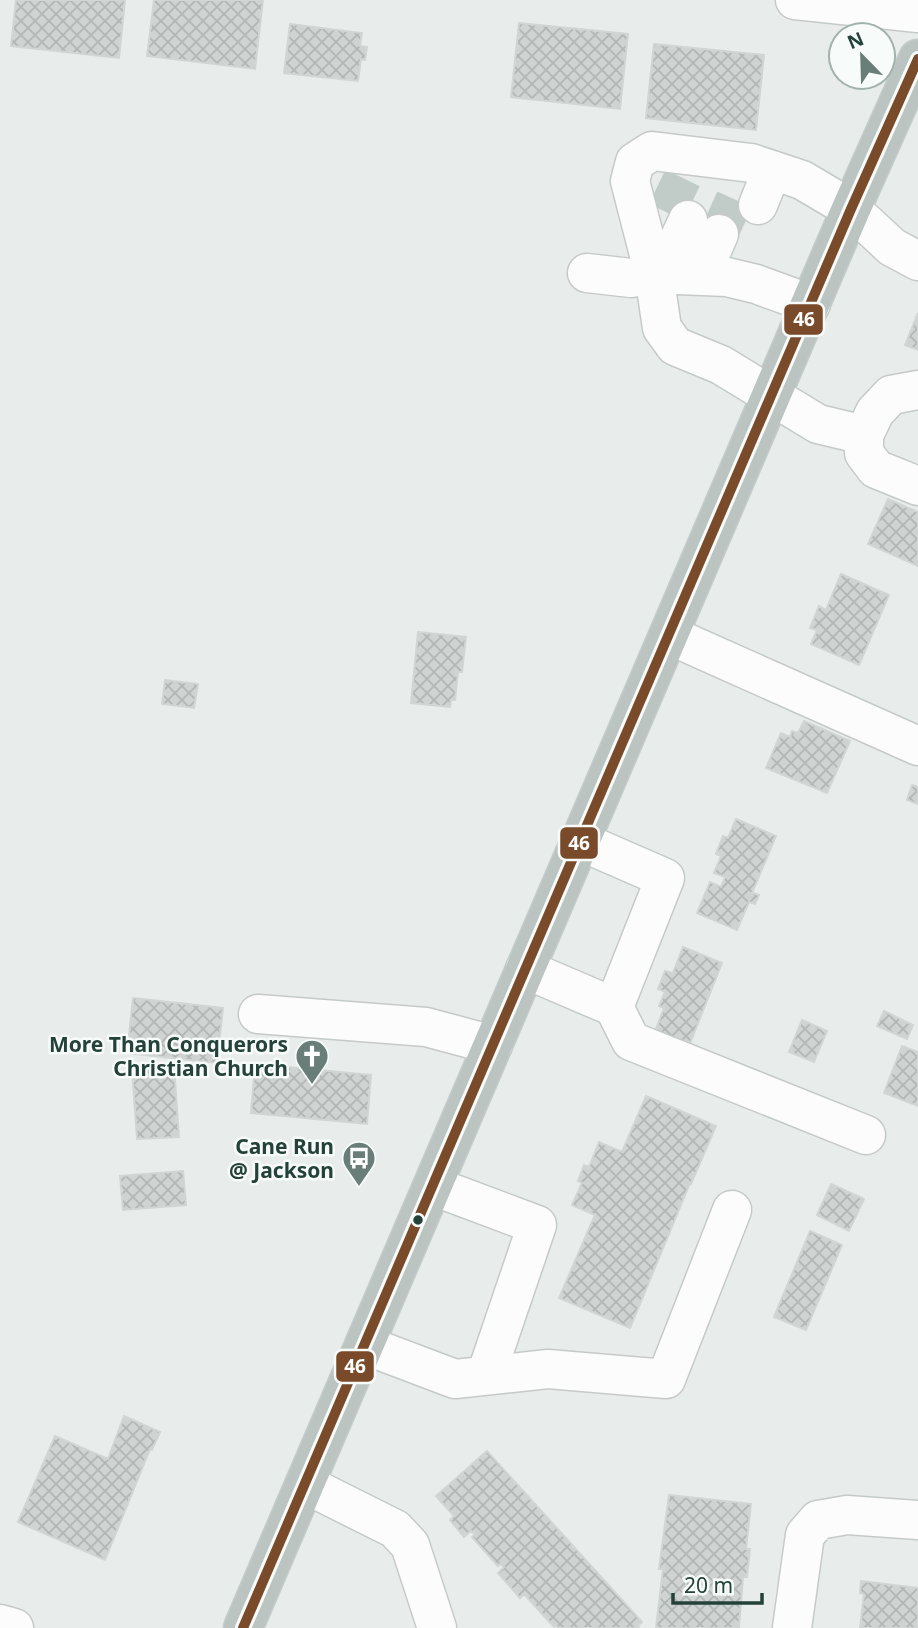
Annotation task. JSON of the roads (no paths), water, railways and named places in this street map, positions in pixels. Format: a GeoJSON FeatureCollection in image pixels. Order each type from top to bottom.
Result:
{"type":"FeatureCollection","features":[{"type":"Feature","properties":{"kind":"highway"},"geometry":{"type":"LineString","coordinates":[[243,1628],[851,209],[918,59]]}},
{"type":"Feature","properties":{"kind":"street"},"geometry":{"type":"LineString","coordinates":[[795,0],[918,13]]}},
{"type":"Feature","properties":{"kind":"street"},"geometry":{"type":"LineString","coordinates":[[864,435],[818,424],[771,398],[721,365],[676,346],[662,328],[655,266],[630,181],[635,162],[652,151],[727,175],[802,180],[851,209],[892,247],[918,261]]}},
{"type":"Feature","properties":{"kind":"street"},"geometry":{"type":"LineString","coordinates":[[587,273],[631,278],[655,266],[704,227],[714,276]]}},
{"type":"Feature","properties":{"kind":"street"},"geometry":{"type":"LineString","coordinates":[[655,266],[756,284],[811,304]]}},
{"type":"Feature","properties":{"kind":"street"},"geometry":{"type":"LineString","coordinates":[[918,390],[891,395],[875,412],[864,435],[864,453],[876,469],[918,486]]}},
{"type":"Feature","properties":{"kind":"street"},"geometry":{"type":"LineString","coordinates":[[669,635],[918,746]]}},
{"type":"Feature","properties":{"kind":"street"},"geometry":{"type":"LineString","coordinates":[[580,841],[665,878],[614,1007]]}},
{"type":"Feature","properties":{"kind":"street"},"geometry":{"type":"LineString","coordinates":[[525,969],[614,1007],[631,1041],[866,1135]]}},
{"type":"Feature","properties":{"kind":"street"},"geometry":{"type":"LineString","coordinates":[[258,1014],[426,1027],[493,1045]]}},
{"type":"Feature","properties":{"kind":"street"},"geometry":{"type":"LineString","coordinates":[[433,1186],[537,1225],[486,1375]]}},
{"type":"Feature","properties":{"kind":"street"},"geometry":{"type":"LineString","coordinates":[[365,1345],[455,1379],[548,1369],[666,1379],[732,1210]]}},
{"type":"Feature","properties":{"kind":"street"},"geometry":{"type":"LineString","coordinates":[[305,1485],[395,1529],[410,1545],[437,1628]]}},
{"type":"Feature","properties":{"kind":"street"},"geometry":{"type":"LineString","coordinates":[[792,1628],[805,1535],[818,1520],[847,1515],[918,1520]]}},
{"type":"Feature","properties":{"kind":"street"},"geometry":{"type":"LineString","coordinates":[[0,1624],[14,1628]]}},
{"type":"Feature","properties":{"kind":"tunnel"},"geometry":{"type":"LineString","coordinates":[[666,212],[685,173]]}},
{"type":"Feature","properties":{"kind":"tunnel"},"geometry":{"type":"LineString","coordinates":[[719,234],[737,194]]}},
{"type":"Feature","properties":{"kind":"place","name":"More Than Conquerors Christian Church"},"geometry":{"type":"Point","coordinates":[312,1086]}},
{"type":"Feature","properties":{"kind":"place","name":"Cane Run @ Jackson"},"geometry":{"type":"Point","coordinates":[359,1188]}}]}
